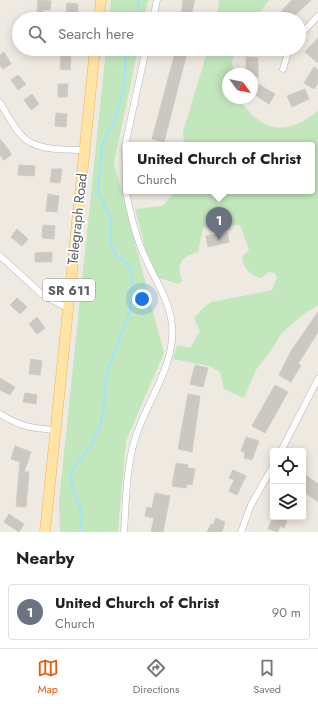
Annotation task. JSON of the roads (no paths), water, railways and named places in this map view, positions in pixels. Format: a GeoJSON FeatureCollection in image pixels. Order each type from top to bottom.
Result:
{"type":"FeatureCollection","features":[{"type":"Feature","properties":{"kind":"main road"},"geometry":{"type":"LineString","coordinates":[[100,12],[101,0]]}},
{"type":"Feature","properties":{"kind":"main road","name":"Telegraph Road"},"geometry":{"type":"LineString","coordinates":[[45,532],[94,56]]}},
{"type":"Feature","properties":{"kind":"street"},"geometry":{"type":"LineString","coordinates":[[154,12],[157,0]]}},
{"type":"Feature","properties":{"kind":"street"},"geometry":{"type":"LineString","coordinates":[[306,29],[318,16]]}},
{"type":"Feature","properties":{"kind":"street"},"geometry":{"type":"LineString","coordinates":[[126,142],[144,56]]}},
{"type":"Feature","properties":{"kind":"street"},"geometry":{"type":"LineString","coordinates":[[283,69],[287,56]]}},
{"type":"Feature","properties":{"kind":"street"},"geometry":{"type":"LineString","coordinates":[[0,103],[23,136],[32,144],[43,147],[84,150]]}},
{"type":"Feature","properties":{"kind":"street"},"geometry":{"type":"LineString","coordinates":[[124,532],[129,477],[135,440],[165,366],[171,346],[172,334],[168,306],[138,239],[127,194]]}},
{"type":"Feature","properties":{"kind":"street"},"geometry":{"type":"LineString","coordinates":[[0,256],[44,296],[68,308]]}},
{"type":"Feature","properties":{"kind":"street"},"geometry":{"type":"LineString","coordinates":[[283,448],[318,379]]}},
{"type":"Feature","properties":{"kind":"street"},"geometry":{"type":"LineString","coordinates":[[0,414],[25,427],[55,430]]}},
{"type":"Feature","properties":{"kind":"street"},"geometry":{"type":"LineString","coordinates":[[241,532],[251,505],[270,471]]}},
{"type":"Feature","properties":{"kind":"waterway"},"geometry":{"type":"LineString","coordinates":[[138,0],[138,12]]}},
{"type":"Feature","properties":{"kind":"waterway"},"geometry":{"type":"LineString","coordinates":[[80,532],[82,513],[70,479],[71,472],[90,447],[100,426],[104,405],[106,375],[130,311],[133,288],[130,266],[116,255],[111,243],[111,220],[98,191],[102,145],[114,122],[124,88],[126,56]]}},
{"type":"Feature","properties":{"kind":"place","name":"United Church of Christ"},"geometry":{"type":"Point","coordinates":[219,240]}}]}
